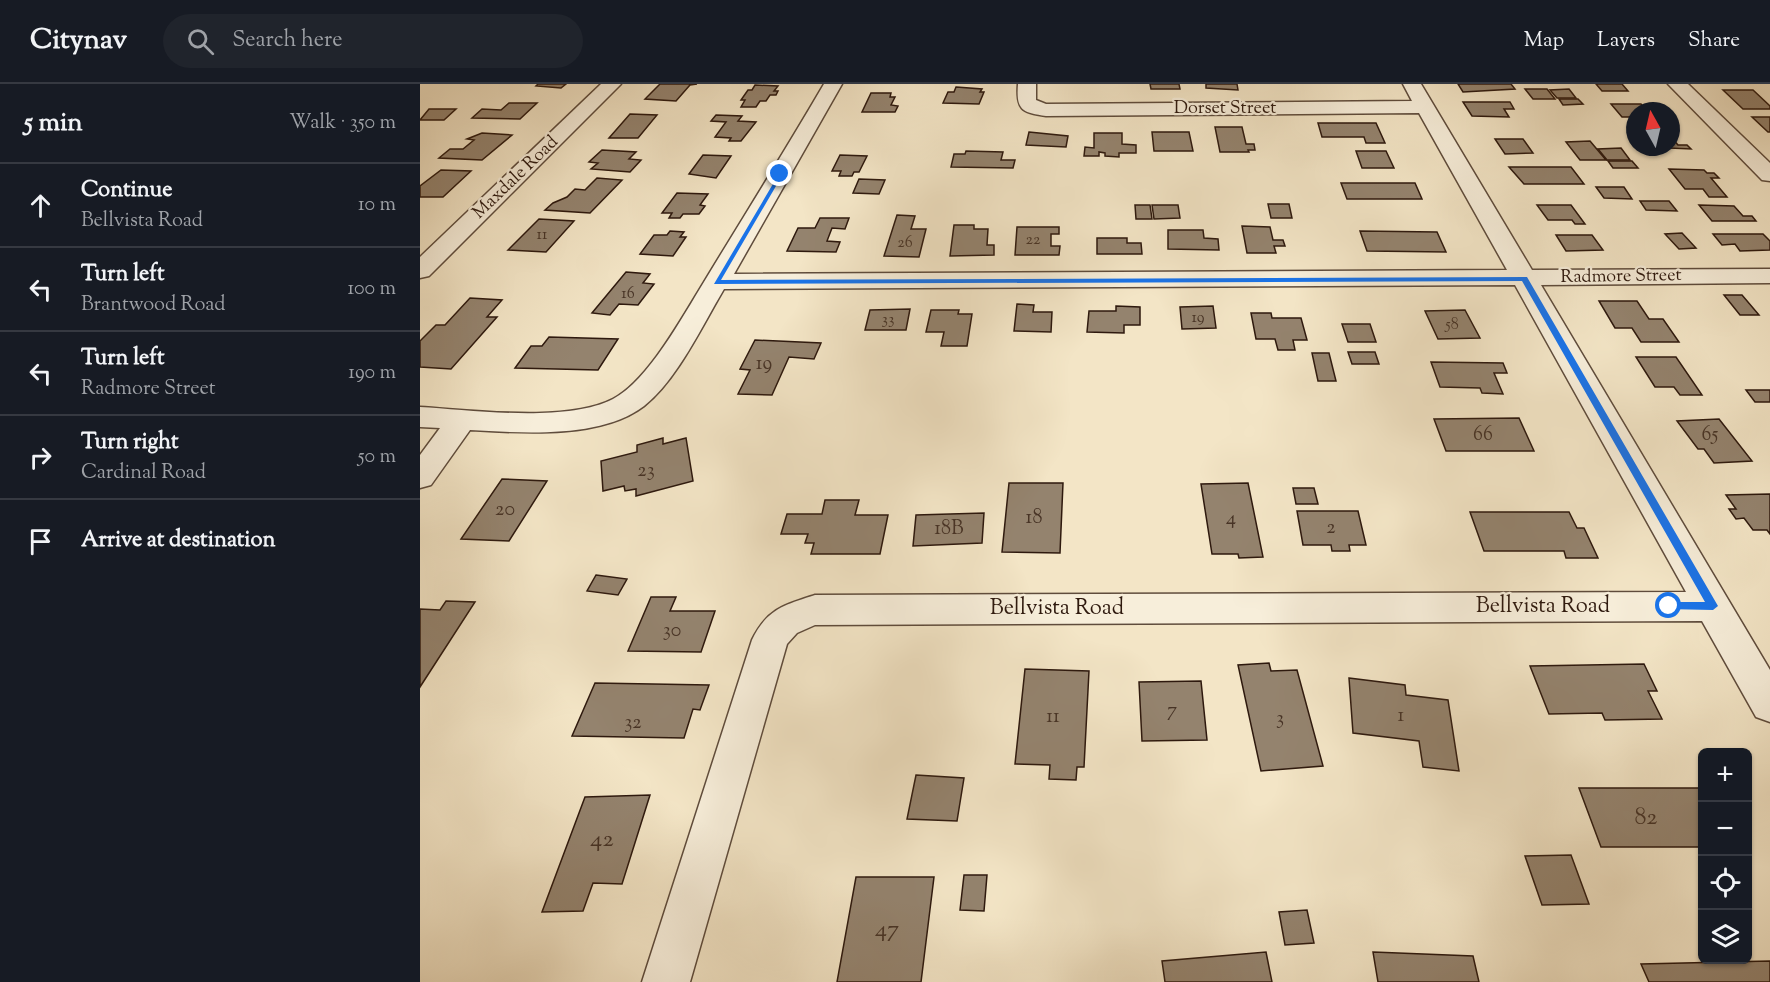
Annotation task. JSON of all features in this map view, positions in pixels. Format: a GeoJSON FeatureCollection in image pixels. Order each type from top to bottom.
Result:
{"type":"FeatureCollection","features":[{"type":"Feature","properties":{"kind":"street","name":"Maxdale Road"},"geometry":{"type":"LineString","coordinates":[[420,271],[612,84]]}},
{"type":"Feature","properties":{"kind":"street"},"geometry":{"type":"LineString","coordinates":[[420,417],[560,420],[594,416],[622,406],[644,391],[716,282],[833,84]]}},
{"type":"Feature","properties":{"kind":"street"},"geometry":{"type":"LineString","coordinates":[[1677,84],[1770,175]]}},
{"type":"Feature","properties":{"kind":"street","name":"Dorset Street"},"geometry":{"type":"LineString","coordinates":[[1026,93],[1036,109],[1046,110],[1419,95]]}},
{"type":"Feature","properties":{"kind":"street"},"geometry":{"type":"LineString","coordinates":[[1419,95],[1770,705]]}},
{"type":"Feature","properties":{"kind":"street","name":"Radmore Street"},"geometry":{"type":"LineString","coordinates":[[716,282],[1770,276]]}},
{"type":"Feature","properties":{"kind":"street"},"geometry":{"type":"LineString","coordinates":[[420,477],[463,419]]}},
{"type":"Feature","properties":{"kind":"street","name":"Bellvista Road"},"geometry":{"type":"LineString","coordinates":[[666,982],[770,640],[780,624],[794,616],[815,610],[1713,606]]}},
{"type":"Feature","properties":{"kind":"building"},"geometry":{"type":"Polygon","coordinates":[[[538,84],[566,84],[561,88],[536,86],[538,84]]]}},
{"type":"Feature","properties":{"kind":"building"},"geometry":{"type":"Polygon","coordinates":[[[660,84],[697,84],[690,85],[676,101],[645,99],[660,84]]]}},
{"type":"Feature","properties":{"kind":"building"},"geometry":{"type":"Polygon","coordinates":[[[1150,84],[1179,84],[1180,89],[1151,89],[1150,84]]]}},
{"type":"Feature","properties":{"kind":"building"},"geometry":{"type":"Polygon","coordinates":[[[1206,84],[1237,84],[1238,90],[1206,88],[1206,84]]]}},
{"type":"Feature","properties":{"kind":"building"},"geometry":{"type":"Polygon","coordinates":[[[1458,84],[1511,84],[1515,89],[1463,92],[1458,84]]]}},
{"type":"Feature","properties":{"kind":"building"},"geometry":{"type":"Polygon","coordinates":[[[1596,84],[1622,84],[1628,91],[1602,91],[1596,84]]]}},
{"type":"Feature","properties":{"kind":"building"},"geometry":{"type":"Polygon","coordinates":[[[755,85],[778,86],[774,91],[778,91],[776,95],[770,95],[766,101],[760,101],[756,107],[741,107],[745,100],[741,100],[755,85]]]}},
{"type":"Feature","properties":{"kind":"building"},"geometry":{"type":"Polygon","coordinates":[[[956,87],[982,89],[980,92],[984,92],[979,104],[943,103],[948,92],[954,92],[956,87]]]}},
{"type":"Feature","properties":{"kind":"building"},"geometry":{"type":"Polygon","coordinates":[[[1525,89],[1547,89],[1555,99],[1533,99],[1525,89]]]}},
{"type":"Feature","properties":{"kind":"building"},"geometry":{"type":"Polygon","coordinates":[[[1569,89],[1576,98],[1557,98],[1550,90],[1569,89]]]}},
{"type":"Feature","properties":{"kind":"building"},"geometry":{"type":"Polygon","coordinates":[[[1723,90],[1753,90],[1770,106],[1770,109],[1743,109],[1723,90]]]}},
{"type":"Feature","properties":{"kind":"building"},"geometry":{"type":"Polygon","coordinates":[[[871,93],[891,93],[890,97],[895,97],[891,105],[898,106],[895,112],[862,112],[871,93]]]}},
{"type":"Feature","properties":{"kind":"building"},"geometry":{"type":"Polygon","coordinates":[[[1559,99],[1578,99],[1583,104],[1563,105],[1559,99]]]}},
{"type":"Feature","properties":{"kind":"building"},"geometry":{"type":"Polygon","coordinates":[[[1463,102],[1510,102],[1514,109],[1504,109],[1509,117],[1472,116],[1463,102]]]}},
{"type":"Feature","properties":{"kind":"building"},"geometry":{"type":"Polygon","coordinates":[[[509,103],[537,103],[520,119],[472,118],[482,109],[501,110],[509,103]]]}},
{"type":"Feature","properties":{"kind":"building"},"geometry":{"type":"Polygon","coordinates":[[[1611,104],[1626,104],[1626,117],[1622,117],[1611,104]]]}},
{"type":"Feature","properties":{"kind":"building"},"geometry":{"type":"Polygon","coordinates":[[[429,109],[456,109],[444,120],[420,120],[429,109]]]}},
{"type":"Feature","properties":{"kind":"building"},"geometry":{"type":"Polygon","coordinates":[[[630,114],[657,115],[638,138],[609,138],[630,114]]]}},
{"type":"Feature","properties":{"kind":"building"},"geometry":{"type":"Polygon","coordinates":[[[716,115],[742,116],[738,121],[756,122],[741,141],[729,141],[731,138],[715,137],[726,122],[711,121],[716,115]]]}},
{"type":"Feature","properties":{"kind":"building"},"geometry":{"type":"Polygon","coordinates":[[[1752,117],[1770,117],[1770,132],[1768,132],[1752,117]]]}},
{"type":"Feature","properties":{"kind":"building"},"geometry":{"type":"Polygon","coordinates":[[[1318,123],[1376,123],[1385,143],[1366,143],[1364,137],[1322,137],[1318,123]]]}},
{"type":"Feature","properties":{"kind":"building"},"geometry":{"type":"Polygon","coordinates":[[[1215,127],[1242,127],[1246,144],[1254,144],[1255,150],[1220,152],[1215,127]]]}},
{"type":"Feature","properties":{"kind":"building"},"geometry":{"type":"Polygon","coordinates":[[[1029,132],[1068,136],[1066,147],[1026,145],[1029,132]]]}},
{"type":"Feature","properties":{"kind":"building"},"geometry":{"type":"Polygon","coordinates":[[[1152,132],[1189,132],[1193,151],[1154,151],[1152,132]]]}},
{"type":"Feature","properties":{"kind":"building"},"geometry":{"type":"Polygon","coordinates":[[[482,133],[512,135],[482,160],[439,158],[450,149],[463,149],[474,140],[467,139],[482,133]]]}},
{"type":"Feature","properties":{"kind":"building"},"geometry":{"type":"Polygon","coordinates":[[[1094,133],[1122,133],[1122,144],[1136,145],[1136,153],[1119,153],[1119,157],[1105,156],[1105,153],[1099,152],[1099,156],[1084,156],[1085,147],[1094,148],[1094,133]]]}},
{"type":"Feature","properties":{"kind":"building"},"geometry":{"type":"Polygon","coordinates":[[[1495,139],[1523,139],[1533,153],[1505,154],[1495,139]]]}},
{"type":"Feature","properties":{"kind":"building"},"geometry":{"type":"Polygon","coordinates":[[[1590,141],[1606,160],[1580,160],[1566,142],[1590,141]]]}},
{"type":"Feature","properties":{"kind":"building"},"geometry":{"type":"Polygon","coordinates":[[[1680,145],[1687,145],[1691,149],[1680,149],[1680,145]]]}},
{"type":"Feature","properties":{"kind":"building"},"geometry":{"type":"Polygon","coordinates":[[[1621,148],[1630,160],[1607,160],[1598,149],[1621,148]]]}},
{"type":"Feature","properties":{"kind":"building"},"geometry":{"type":"Polygon","coordinates":[[[602,150],[636,152],[629,159],[641,160],[630,172],[591,169],[598,163],[589,162],[602,150]]]}},
{"type":"Feature","properties":{"kind":"building"},"geometry":{"type":"Polygon","coordinates":[[[966,151],[1003,152],[1001,160],[1015,160],[1013,168],[951,167],[954,154],[965,154],[966,151]]]}},
{"type":"Feature","properties":{"kind":"building"},"geometry":{"type":"Polygon","coordinates":[[[1356,151],[1386,151],[1394,168],[1362,168],[1356,151]]]}},
{"type":"Feature","properties":{"kind":"building"},"geometry":{"type":"Polygon","coordinates":[[[703,155],[731,156],[716,178],[689,174],[703,155]]]}},
{"type":"Feature","properties":{"kind":"building"},"geometry":{"type":"Polygon","coordinates":[[[840,155],[867,156],[859,172],[854,172],[852,176],[839,176],[841,171],[832,171],[840,155]]]}},
{"type":"Feature","properties":{"kind":"building"},"geometry":{"type":"Polygon","coordinates":[[[1608,161],[1632,161],[1638,168],[1613,168],[1608,161]]]}},
{"type":"Feature","properties":{"kind":"building"},"geometry":{"type":"Polygon","coordinates":[[[1509,167],[1571,167],[1584,184],[1524,184],[1509,167]]]}},
{"type":"Feature","properties":{"kind":"building"},"geometry":{"type":"Polygon","coordinates":[[[1669,169],[1704,170],[1707,173],[1714,173],[1719,178],[1711,178],[1727,197],[1709,197],[1703,189],[1685,189],[1669,169]]]}},
{"type":"Feature","properties":{"kind":"building"},"geometry":{"type":"Polygon","coordinates":[[[441,170],[471,171],[443,197],[420,197],[420,186],[441,170]]]}},
{"type":"Feature","properties":{"kind":"building"},"geometry":{"type":"Polygon","coordinates":[[[597,178],[622,180],[590,213],[545,210],[553,203],[567,197],[575,189],[585,190],[597,178]]]}},
{"type":"Feature","properties":{"kind":"building"},"geometry":{"type":"Polygon","coordinates":[[[859,179],[885,180],[879,194],[853,193],[859,179]]]}},
{"type":"Feature","properties":{"kind":"building"},"geometry":{"type":"Polygon","coordinates":[[[1341,183],[1415,183],[1422,199],[1347,199],[1341,183]]]}},
{"type":"Feature","properties":{"kind":"building"},"geometry":{"type":"Polygon","coordinates":[[[1596,187],[1624,187],[1632,199],[1604,198],[1596,187]]]}},
{"type":"Feature","properties":{"kind":"building"},"geometry":{"type":"Polygon","coordinates":[[[677,193],[708,194],[700,205],[705,206],[699,214],[683,214],[680,218],[669,218],[672,213],[662,213],[677,193]]]}},
{"type":"Feature","properties":{"kind":"building"},"geometry":{"type":"Polygon","coordinates":[[[1640,201],[1669,201],[1677,211],[1646,210],[1640,201]]]}},
{"type":"Feature","properties":{"kind":"building"},"geometry":{"type":"Polygon","coordinates":[[[1268,204],[1289,204],[1292,218],[1271,218],[1268,204]]]}},
{"type":"Feature","properties":{"kind":"building"},"geometry":{"type":"Polygon","coordinates":[[[1135,205],[1150,205],[1152,219],[1136,219],[1135,205]]]}},
{"type":"Feature","properties":{"kind":"building"},"geometry":{"type":"Polygon","coordinates":[[[1152,205],[1178,205],[1180,218],[1154,219],[1152,205]]]}},
{"type":"Feature","properties":{"kind":"building"},"geometry":{"type":"Polygon","coordinates":[[[1537,205],[1571,205],[1585,224],[1575,224],[1572,220],[1548,220],[1537,205]]]}},
{"type":"Feature","properties":{"kind":"building"},"geometry":{"type":"Polygon","coordinates":[[[1699,205],[1734,206],[1743,216],[1752,216],[1756,221],[1712,221],[1699,205]]]}},
{"type":"Feature","properties":{"kind":"building"},"geometry":{"type":"Polygon","coordinates":[[[897,215],[915,216],[911,229],[926,229],[919,257],[884,256],[897,215]]]}},
{"type":"Feature","properties":{"kind":"building"},"geometry":{"type":"Polygon","coordinates":[[[820,218],[849,218],[845,229],[832,228],[827,241],[840,242],[836,252],[787,251],[798,228],[815,228],[820,218]]]}},
{"type":"Feature","properties":{"kind":"building"},"geometry":{"type":"Polygon","coordinates":[[[539,219],[574,221],[546,252],[508,250],[539,219]]]}},
{"type":"Feature","properties":{"kind":"building"},"geometry":{"type":"Polygon","coordinates":[[[954,225],[974,225],[974,229],[988,229],[987,245],[994,245],[994,255],[950,256],[954,225]]]}},
{"type":"Feature","properties":{"kind":"building"},"geometry":{"type":"Polygon","coordinates":[[[1242,226],[1270,227],[1273,240],[1283,240],[1285,246],[1274,246],[1276,253],[1247,253],[1242,226]]]}},
{"type":"Feature","properties":{"kind":"building"},"geometry":{"type":"Polygon","coordinates":[[[1017,227],[1059,227],[1059,234],[1051,234],[1051,246],[1060,246],[1059,255],[1015,255],[1017,227]]]}},
{"type":"Feature","properties":{"kind":"building"},"geometry":{"type":"Polygon","coordinates":[[[1168,230],[1203,230],[1204,238],[1218,239],[1219,250],[1168,249],[1168,230]]]}},
{"type":"Feature","properties":{"kind":"building"},"geometry":{"type":"Polygon","coordinates":[[[670,231],[684,232],[680,237],[686,237],[673,256],[640,254],[654,235],[667,235],[670,231]]]}},
{"type":"Feature","properties":{"kind":"building"},"geometry":{"type":"Polygon","coordinates":[[[1360,231],[1437,232],[1446,252],[1367,251],[1360,231]]]}},
{"type":"Feature","properties":{"kind":"building"},"geometry":{"type":"Polygon","coordinates":[[[1682,233],[1696,248],[1679,249],[1665,234],[1682,233]]]}},
{"type":"Feature","properties":{"kind":"building"},"geometry":{"type":"Polygon","coordinates":[[[1713,234],[1763,234],[1770,241],[1770,250],[1740,251],[1735,244],[1722,245],[1713,234]]]}},
{"type":"Feature","properties":{"kind":"building"},"geometry":{"type":"Polygon","coordinates":[[[1556,235],[1592,235],[1603,250],[1566,251],[1556,235]]]}},
{"type":"Feature","properties":{"kind":"building"},"geometry":{"type":"Polygon","coordinates":[[[1097,238],[1127,238],[1127,243],[1141,243],[1142,254],[1097,254],[1097,238]]]}},
{"type":"Feature","properties":{"kind":"building"},"geometry":{"type":"Polygon","coordinates":[[[626,272],[650,274],[643,283],[654,284],[638,305],[619,304],[610,315],[592,313],[626,272]]]}},
{"type":"Feature","properties":{"kind":"building"},"geometry":{"type":"Polygon","coordinates":[[[1724,295],[1742,295],[1759,315],[1740,315],[1724,295]]]}},
{"type":"Feature","properties":{"kind":"building"},"geometry":{"type":"Polygon","coordinates":[[[470,298],[502,300],[487,317],[497,317],[451,369],[420,367],[420,341],[436,325],[445,325],[470,298]]]}},
{"type":"Feature","properties":{"kind":"building"},"geometry":{"type":"Polygon","coordinates":[[[1599,301],[1637,301],[1649,319],[1663,319],[1679,342],[1641,342],[1632,328],[1615,328],[1599,301]]]}},
{"type":"Feature","properties":{"kind":"building"},"geometry":{"type":"Polygon","coordinates":[[[1017,304],[1034,305],[1033,312],[1052,312],[1051,332],[1014,331],[1017,304]]]}},
{"type":"Feature","properties":{"kind":"building"},"geometry":{"type":"Polygon","coordinates":[[[1116,306],[1140,307],[1140,325],[1124,325],[1124,333],[1087,332],[1089,311],[1116,311],[1116,306]]]}},
{"type":"Feature","properties":{"kind":"building"},"geometry":{"type":"Polygon","coordinates":[[[1213,306],[1216,328],[1182,329],[1180,307],[1213,306]]]}},
{"type":"Feature","properties":{"kind":"building"},"geometry":{"type":"Polygon","coordinates":[[[910,309],[906,330],[865,330],[870,310],[910,309]]]}},
{"type":"Feature","properties":{"kind":"building"},"geometry":{"type":"Polygon","coordinates":[[[931,310],[959,310],[958,314],[972,314],[967,346],[941,346],[944,332],[926,332],[931,310]]]}},
{"type":"Feature","properties":{"kind":"building"},"geometry":{"type":"Polygon","coordinates":[[[1465,310],[1480,338],[1438,339],[1425,311],[1465,310]]]}},
{"type":"Feature","properties":{"kind":"building"},"geometry":{"type":"Polygon","coordinates":[[[1251,313],[1271,313],[1272,318],[1301,318],[1307,340],[1293,340],[1295,350],[1278,350],[1275,339],[1256,339],[1251,313]]]}},
{"type":"Feature","properties":{"kind":"building"},"geometry":{"type":"Polygon","coordinates":[[[1342,324],[1370,324],[1376,342],[1348,342],[1342,324]]]}},
{"type":"Feature","properties":{"kind":"building"},"geometry":{"type":"Polygon","coordinates":[[[549,337],[618,339],[598,370],[515,368],[531,346],[542,346],[549,337]]]}},
{"type":"Feature","properties":{"kind":"building"},"geometry":{"type":"Polygon","coordinates":[[[755,340],[821,343],[814,359],[789,357],[772,395],[738,394],[750,370],[740,369],[755,340]]]}},
{"type":"Feature","properties":{"kind":"building"},"geometry":{"type":"Polygon","coordinates":[[[1348,352],[1375,352],[1379,364],[1352,364],[1348,352]]]}},
{"type":"Feature","properties":{"kind":"building"},"geometry":{"type":"Polygon","coordinates":[[[1312,353],[1329,353],[1336,381],[1318,381],[1312,353]]]}},
{"type":"Feature","properties":{"kind":"building"},"geometry":{"type":"Polygon","coordinates":[[[1636,357],[1676,357],[1702,395],[1680,395],[1674,387],[1655,387],[1636,357]]]}},
{"type":"Feature","properties":{"kind":"building"},"geometry":{"type":"Polygon","coordinates":[[[1431,362],[1503,363],[1507,373],[1494,373],[1503,394],[1482,393],[1480,388],[1440,387],[1431,362]]]}},
{"type":"Feature","properties":{"kind":"building"},"geometry":{"type":"Polygon","coordinates":[[[1746,390],[1770,390],[1770,402],[1755,402],[1746,390]]]}},
{"type":"Feature","properties":{"kind":"building"},"geometry":{"type":"Polygon","coordinates":[[[1519,418],[1534,451],[1446,451],[1434,419],[1519,418]]]}},
{"type":"Feature","properties":{"kind":"building"},"geometry":{"type":"Polygon","coordinates":[[[1719,419],[1752,461],[1714,463],[1704,449],[1698,449],[1677,421],[1719,419]]]}},
{"type":"Feature","properties":{"kind":"building"},"geometry":{"type":"Polygon","coordinates":[[[663,438],[663,444],[686,438],[693,481],[636,496],[636,489],[625,491],[624,486],[603,491],[601,461],[637,452],[637,445],[663,438]]]}},
{"type":"Feature","properties":{"kind":"building"},"geometry":{"type":"Polygon","coordinates":[[[502,479],[547,481],[509,541],[461,539],[502,479]]]}},
{"type":"Feature","properties":{"kind":"building"},"geometry":{"type":"Polygon","coordinates":[[[1009,483],[1063,483],[1060,553],[1002,552],[1009,483]]]}},
{"type":"Feature","properties":{"kind":"building"},"geometry":{"type":"Polygon","coordinates":[[[1248,483],[1263,557],[1239,558],[1238,554],[1212,554],[1201,484],[1248,483]]]}},
{"type":"Feature","properties":{"kind":"building"},"geometry":{"type":"Polygon","coordinates":[[[1293,488],[1314,488],[1318,504],[1296,504],[1293,488]]]}},
{"type":"Feature","properties":{"kind":"building"},"geometry":{"type":"Polygon","coordinates":[[[1770,494],[1770,534],[1767,530],[1753,530],[1744,518],[1736,519],[1729,509],[1736,509],[1726,495],[1770,494]]]}},
{"type":"Feature","properties":{"kind":"building"},"geometry":{"type":"Polygon","coordinates":[[[825,500],[859,500],[855,515],[888,515],[880,554],[811,554],[814,543],[805,543],[808,534],[781,534],[787,514],[822,514],[825,500]]]}},
{"type":"Feature","properties":{"kind":"building"},"geometry":{"type":"Polygon","coordinates":[[[1297,511],[1358,511],[1366,545],[1349,545],[1350,551],[1332,551],[1331,545],[1303,545],[1297,511]]]}},
{"type":"Feature","properties":{"kind":"building"},"geometry":{"type":"Polygon","coordinates":[[[1470,512],[1569,512],[1577,528],[1584,528],[1598,558],[1566,558],[1564,551],[1484,551],[1470,512]]]}},
{"type":"Feature","properties":{"kind":"building"},"geometry":{"type":"Polygon","coordinates":[[[984,513],[982,543],[913,546],[916,515],[984,513]]]}},
{"type":"Feature","properties":{"kind":"building"},"geometry":{"type":"Polygon","coordinates":[[[596,575],[627,579],[618,595],[587,591],[596,575]]]}},
{"type":"Feature","properties":{"kind":"building"},"geometry":{"type":"Polygon","coordinates":[[[651,597],[676,597],[670,611],[715,611],[701,652],[628,651],[651,597]]]}},
{"type":"Feature","properties":{"kind":"building"},"geometry":{"type":"Polygon","coordinates":[[[446,601],[475,602],[420,687],[420,609],[440,610],[446,601]]]}},
{"type":"Feature","properties":{"kind":"building"},"geometry":{"type":"Polygon","coordinates":[[[1269,663],[1271,671],[1297,670],[1323,766],[1261,771],[1238,665],[1269,663]]]}},
{"type":"Feature","properties":{"kind":"building"},"geometry":{"type":"Polygon","coordinates":[[[1644,664],[1657,691],[1648,691],[1662,719],[1605,720],[1602,713],[1549,714],[1530,666],[1644,664]]]}},
{"type":"Feature","properties":{"kind":"building"},"geometry":{"type":"Polygon","coordinates":[[[1025,669],[1089,671],[1084,767],[1077,767],[1076,780],[1049,779],[1050,765],[1015,764],[1025,669]]]}},
{"type":"Feature","properties":{"kind":"building"},"geometry":{"type":"Polygon","coordinates":[[[1349,678],[1405,685],[1406,695],[1448,700],[1459,771],[1423,767],[1419,741],[1353,733],[1349,678]]]}},
{"type":"Feature","properties":{"kind":"building"},"geometry":{"type":"Polygon","coordinates":[[[1201,681],[1207,740],[1142,741],[1139,682],[1201,681]]]}},
{"type":"Feature","properties":{"kind":"building"},"geometry":{"type":"Polygon","coordinates":[[[595,683],[709,685],[700,710],[693,709],[684,738],[572,736],[595,683]]]}},
{"type":"Feature","properties":{"kind":"building"},"geometry":{"type":"Polygon","coordinates":[[[916,775],[964,778],[957,821],[907,819],[916,775]]]}},
{"type":"Feature","properties":{"kind":"building"},"geometry":{"type":"Polygon","coordinates":[[[1579,788],[1698,788],[1698,847],[1601,847],[1579,788]]]}},
{"type":"Feature","properties":{"kind":"building"},"geometry":{"type":"Polygon","coordinates":[[[650,795],[622,884],[593,883],[583,911],[542,912],[585,797],[650,795]]]}},
{"type":"Feature","properties":{"kind":"building"},"geometry":{"type":"Polygon","coordinates":[[[1571,855],[1589,904],[1542,905],[1525,856],[1571,855]]]}},
{"type":"Feature","properties":{"kind":"building"},"geometry":{"type":"Polygon","coordinates":[[[964,875],[987,875],[984,911],[960,910],[964,875]]]}},
{"type":"Feature","properties":{"kind":"building"},"geometry":{"type":"Polygon","coordinates":[[[856,877],[934,877],[921,982],[837,982],[856,877]]]}},
{"type":"Feature","properties":{"kind":"building"},"geometry":{"type":"Polygon","coordinates":[[[1307,910],[1314,943],[1285,945],[1279,912],[1307,910]]]}},
{"type":"Feature","properties":{"kind":"building"},"geometry":{"type":"Polygon","coordinates":[[[1266,952],[1272,982],[1165,982],[1162,961],[1266,952]]]}},
{"type":"Feature","properties":{"kind":"building"},"geometry":{"type":"Polygon","coordinates":[[[1373,952],[1473,956],[1479,982],[1378,982],[1373,952]]]}},
{"type":"Feature","properties":{"kind":"building"},"geometry":{"type":"Polygon","coordinates":[[[1752,961],[1770,961],[1770,982],[1649,982],[1641,964],[1752,964],[1752,961]]]}},
{"type":"Feature","properties":{"kind":"route"},"geometry":{"type":"LineString","coordinates":[[780,174],[716,282],[1524,279],[1713,606],[1669,606]]}}]}
